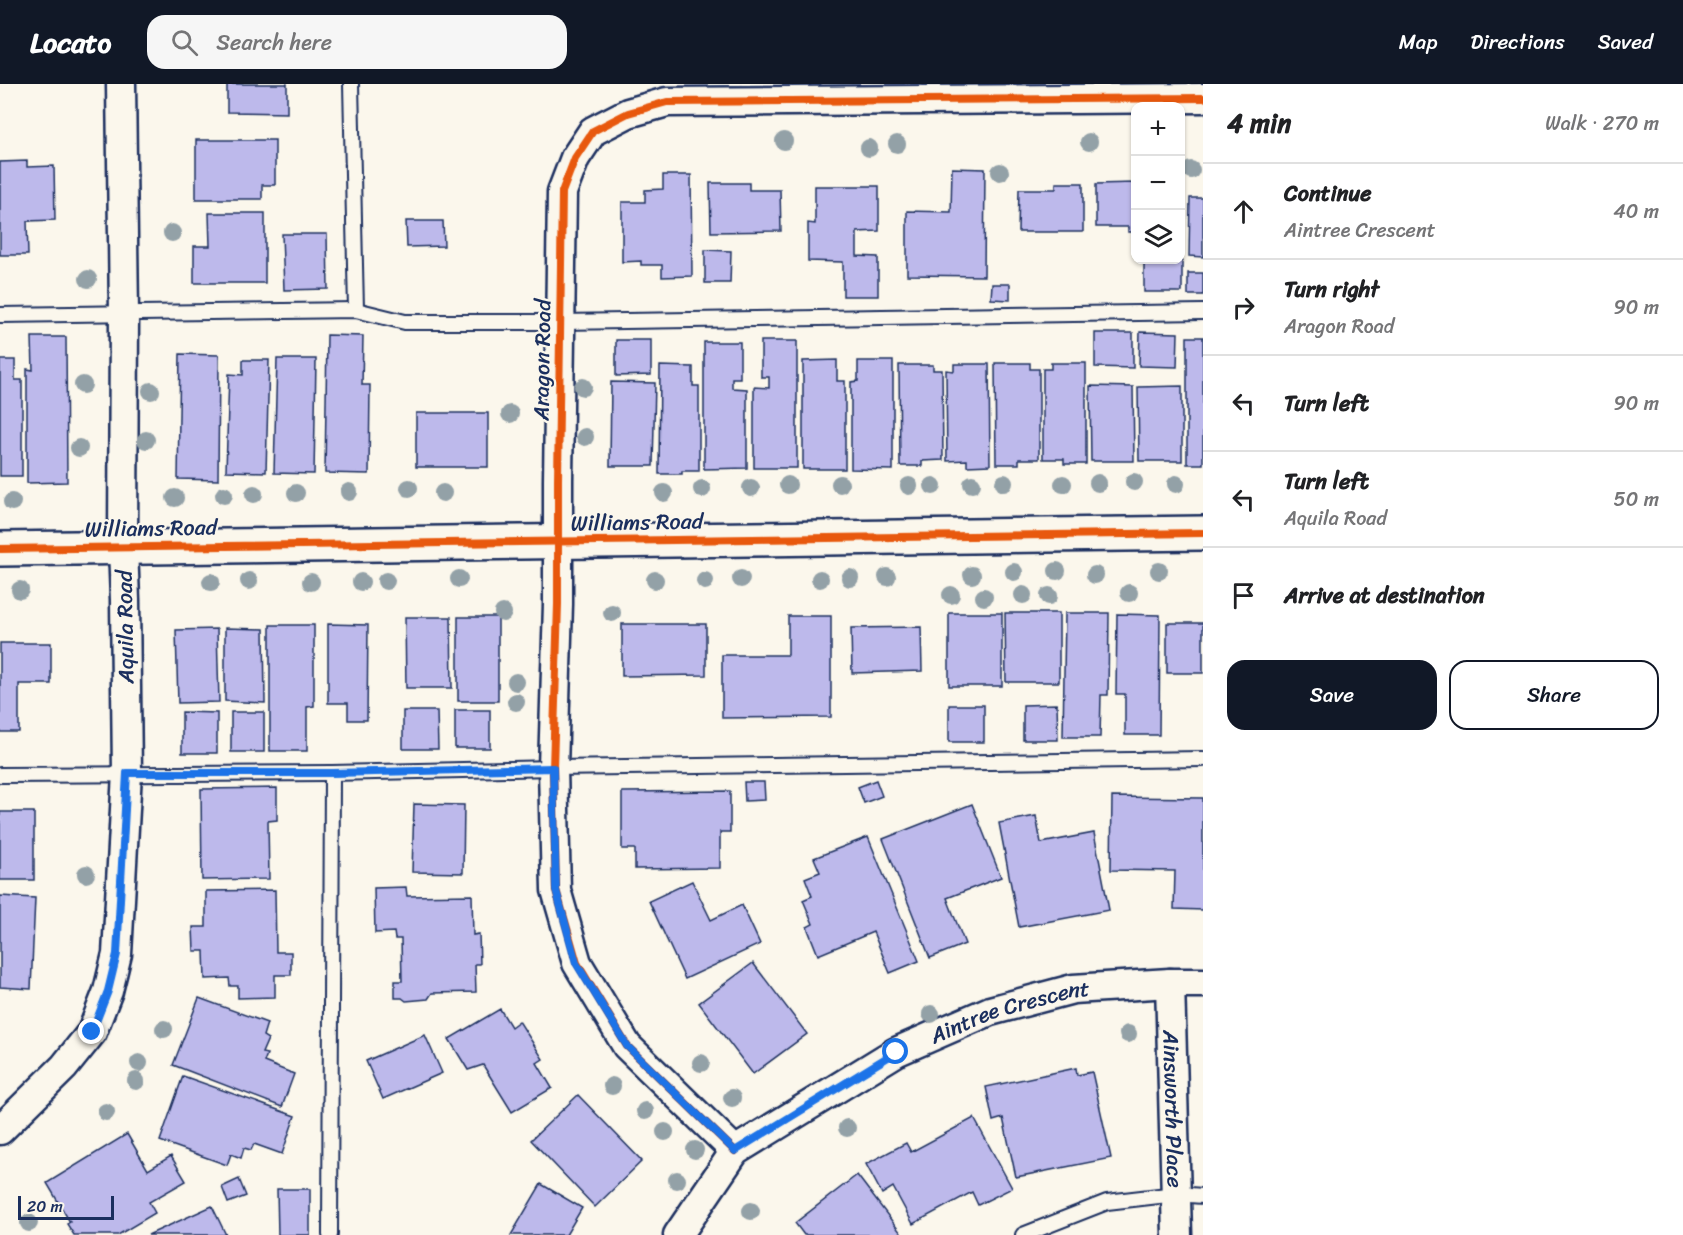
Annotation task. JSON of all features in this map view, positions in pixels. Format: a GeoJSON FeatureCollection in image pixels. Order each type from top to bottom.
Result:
{"type":"FeatureCollection","features":[{"type":"Feature","properties":{"kind":"street","name":"Aquila Road"},"geometry":{"type":"LineString","coordinates":[[0,1130],[64,1067],[92,1032],[108,991],[117,954],[127,773],[123,547],[124,313],[121,84]]}},
{"type":"Feature","properties":{"kind":"street","name":"Aragon Road"},"geometry":{"type":"LineString","coordinates":[[735,1151],[627,1046],[576,963],[556,890],[553,768],[558,604],[562,192],[575,158],[593,131],[628,113],[667,102],[1203,98]]}},
{"type":"Feature","properties":{"kind":"street","name":"Williams Road"},"geometry":{"type":"LineString","coordinates":[[0,549],[1203,533]]}},
{"type":"Feature","properties":{"kind":"street","name":"Aintree Crescent"},"geometry":{"type":"LineString","coordinates":[[678,1235],[735,1151],[896,1052],[990,1011],[1073,988],[1170,982],[1203,983]]}},
{"type":"Feature","properties":{"kind":"street","name":"Ainsworth Place"},"geometry":{"type":"LineString","coordinates":[[1170,982],[1189,1195],[1177,1235]]}},
{"type":"Feature","properties":{"kind":"lane"},"geometry":{"type":"LineString","coordinates":[[351,84],[356,310]]}},
{"type":"Feature","properties":{"kind":"lane"},"geometry":{"type":"LineString","coordinates":[[0,315],[356,310],[405,322],[561,322],[1203,312]]}},
{"type":"Feature","properties":{"kind":"lane"},"geometry":{"type":"LineString","coordinates":[[0,775],[332,773],[1203,759]]}},
{"type":"Feature","properties":{"kind":"lane"},"geometry":{"type":"LineString","coordinates":[[330,1235],[332,773]]}},
{"type":"Feature","properties":{"kind":"lane"},"geometry":{"type":"LineString","coordinates":[[1023,1235],[1107,1202],[1189,1195]]}},
{"type":"Feature","properties":{"kind":"building"},"geometry":{"type":"Polygon","coordinates":[[[227,84],[287,84],[287,113],[227,112],[227,84]]]}},
{"type":"Feature","properties":{"kind":"building"},"geometry":{"type":"Polygon","coordinates":[[[196,140],[275,140],[275,185],[262,185],[262,199],[196,199],[196,140]]]}},
{"type":"Feature","properties":{"kind":"building"},"geometry":{"type":"Polygon","coordinates":[[[27,161],[27,167],[54,166],[55,220],[27,221],[28,255],[0,255],[0,162],[27,161]]]}},
{"type":"Feature","properties":{"kind":"building"},"geometry":{"type":"Polygon","coordinates":[[[952,168],[985,169],[984,276],[907,275],[907,211],[951,212],[952,168]]]}},
{"type":"Feature","properties":{"kind":"building"},"geometry":{"type":"Polygon","coordinates":[[[663,175],[691,175],[692,276],[662,277],[662,265],[641,265],[641,261],[622,262],[622,202],[645,202],[645,190],[663,189],[663,175]]]}},
{"type":"Feature","properties":{"kind":"building"},"geometry":{"type":"Polygon","coordinates":[[[710,183],[749,183],[749,190],[780,190],[781,231],[711,232],[710,183]]]}},
{"type":"Feature","properties":{"kind":"building"},"geometry":{"type":"Polygon","coordinates":[[[1056,183],[1083,183],[1083,232],[1018,232],[1019,189],[1056,189],[1056,183]]]}},
{"type":"Feature","properties":{"kind":"building"},"geometry":{"type":"Polygon","coordinates":[[[1131,183],[1131,232],[1128,232],[1128,227],[1096,227],[1096,184],[1131,183]]]}},
{"type":"Feature","properties":{"kind":"building"},"geometry":{"type":"Polygon","coordinates":[[[815,186],[879,186],[879,231],[857,232],[857,256],[878,257],[878,296],[843,296],[843,262],[808,261],[808,223],[815,224],[815,186]]]}},
{"type":"Feature","properties":{"kind":"building"},"geometry":{"type":"Polygon","coordinates":[[[1190,198],[1203,198],[1203,257],[1189,256],[1190,198]]]}},
{"type":"Feature","properties":{"kind":"building"},"geometry":{"type":"Polygon","coordinates":[[[209,213],[265,213],[265,283],[194,283],[194,246],[210,246],[209,213]]]}},
{"type":"Feature","properties":{"kind":"building"},"geometry":{"type":"Polygon","coordinates":[[[406,221],[443,221],[444,246],[407,247],[406,221]]]}},
{"type":"Feature","properties":{"kind":"building"},"geometry":{"type":"Polygon","coordinates":[[[282,234],[327,234],[328,289],[284,290],[282,234]]]}},
{"type":"Feature","properties":{"kind":"building"},"geometry":{"type":"Polygon","coordinates":[[[705,250],[731,251],[730,283],[705,283],[705,250]]]}},
{"type":"Feature","properties":{"kind":"building"},"geometry":{"type":"Polygon","coordinates":[[[1144,264],[1182,264],[1182,292],[1144,292],[1144,264]]]}},
{"type":"Feature","properties":{"kind":"building"},"geometry":{"type":"Polygon","coordinates":[[[1188,273],[1203,273],[1203,295],[1188,295],[1188,273]]]}},
{"type":"Feature","properties":{"kind":"building"},"geometry":{"type":"Polygon","coordinates":[[[992,284],[1010,284],[1010,300],[991,299],[992,284]]]}},
{"type":"Feature","properties":{"kind":"building"},"geometry":{"type":"Polygon","coordinates":[[[1140,332],[1178,333],[1177,367],[1139,366],[1140,332]]]}},
{"type":"Feature","properties":{"kind":"building"},"geometry":{"type":"Polygon","coordinates":[[[1095,333],[1133,333],[1133,368],[1095,367],[1095,333]]]}},
{"type":"Feature","properties":{"kind":"building"},"geometry":{"type":"Polygon","coordinates":[[[327,335],[363,336],[362,385],[370,385],[369,474],[325,473],[327,335]]]}},
{"type":"Feature","properties":{"kind":"building"},"geometry":{"type":"Polygon","coordinates":[[[32,337],[66,337],[67,482],[27,483],[27,369],[33,370],[32,337]]]}},
{"type":"Feature","properties":{"kind":"building"},"geometry":{"type":"Polygon","coordinates":[[[1187,337],[1203,337],[1203,464],[1187,464],[1187,337]]]}},
{"type":"Feature","properties":{"kind":"building"},"geometry":{"type":"Polygon","coordinates":[[[616,340],[651,340],[651,375],[616,376],[616,340]]]}},
{"type":"Feature","properties":{"kind":"building"},"geometry":{"type":"Polygon","coordinates":[[[761,341],[797,341],[797,468],[754,468],[754,387],[769,388],[769,377],[761,377],[761,341]]]}},
{"type":"Feature","properties":{"kind":"building"},"geometry":{"type":"Polygon","coordinates":[[[704,342],[740,342],[740,378],[732,378],[732,388],[747,389],[747,468],[704,469],[704,342]]]}},
{"type":"Feature","properties":{"kind":"building"},"geometry":{"type":"Polygon","coordinates":[[[180,354],[219,355],[218,480],[178,479],[180,354]]]}},
{"type":"Feature","properties":{"kind":"building"},"geometry":{"type":"Polygon","coordinates":[[[277,359],[316,359],[314,474],[274,473],[277,359]]]}},
{"type":"Feature","properties":{"kind":"building"},"geometry":{"type":"Polygon","coordinates":[[[0,360],[15,360],[15,380],[22,380],[22,476],[0,476],[0,360]]]}},
{"type":"Feature","properties":{"kind":"building"},"geometry":{"type":"Polygon","coordinates":[[[243,360],[269,360],[266,472],[226,471],[229,374],[243,375],[243,360]]]}},
{"type":"Feature","properties":{"kind":"building"},"geometry":{"type":"Polygon","coordinates":[[[837,360],[837,381],[845,381],[845,469],[803,469],[803,361],[837,360]]]}},
{"type":"Feature","properties":{"kind":"building"},"geometry":{"type":"Polygon","coordinates":[[[858,361],[893,361],[893,470],[851,469],[851,382],[858,381],[858,361]]]}},
{"type":"Feature","properties":{"kind":"building"},"geometry":{"type":"Polygon","coordinates":[[[995,363],[1030,363],[1030,369],[1039,369],[1039,459],[1019,459],[1019,464],[996,464],[995,363]]]}},
{"type":"Feature","properties":{"kind":"building"},"geometry":{"type":"Polygon","coordinates":[[[1051,363],[1086,363],[1086,464],[1064,464],[1064,459],[1043,459],[1043,369],[1051,369],[1051,363]]]}},
{"type":"Feature","properties":{"kind":"building"},"geometry":{"type":"Polygon","coordinates":[[[954,364],[989,364],[990,465],[967,466],[967,460],[947,461],[946,370],[954,371],[954,364]]]}},
{"type":"Feature","properties":{"kind":"building"},"geometry":{"type":"Polygon","coordinates":[[[899,365],[933,365],[933,370],[942,370],[943,460],[922,461],[922,466],[900,466],[899,365]]]}},
{"type":"Feature","properties":{"kind":"building"},"geometry":{"type":"Polygon","coordinates":[[[660,366],[693,367],[693,386],[699,386],[699,471],[659,474],[660,366]]]}},
{"type":"Feature","properties":{"kind":"building"},"geometry":{"type":"Polygon","coordinates":[[[611,382],[655,383],[653,466],[610,466],[611,382]]]}},
{"type":"Feature","properties":{"kind":"building"},"geometry":{"type":"Polygon","coordinates":[[[1090,386],[1133,387],[1134,461],[1091,461],[1090,386]]]}},
{"type":"Feature","properties":{"kind":"building"},"geometry":{"type":"Polygon","coordinates":[[[1182,386],[1182,461],[1139,461],[1138,387],[1182,386]]]}},
{"type":"Feature","properties":{"kind":"building"},"geometry":{"type":"Polygon","coordinates":[[[416,413],[488,413],[488,467],[416,467],[416,413]]]}},
{"type":"Feature","properties":{"kind":"building"},"geometry":{"type":"Polygon","coordinates":[[[949,613],[1002,613],[1002,686],[949,686],[949,613]]]}},
{"type":"Feature","properties":{"kind":"building"},"geometry":{"type":"Polygon","coordinates":[[[1005,613],[1059,613],[1059,682],[1006,682],[1005,613]]]}},
{"type":"Feature","properties":{"kind":"building"},"geometry":{"type":"Polygon","coordinates":[[[1065,613],[1109,613],[1108,695],[1101,695],[1100,737],[1063,737],[1065,613]]]}},
{"type":"Feature","properties":{"kind":"building"},"geometry":{"type":"Polygon","coordinates":[[[1117,614],[1160,615],[1159,735],[1125,735],[1125,694],[1116,694],[1117,614]]]}},
{"type":"Feature","properties":{"kind":"building"},"geometry":{"type":"Polygon","coordinates":[[[788,616],[831,616],[831,717],[722,718],[722,655],[788,655],[788,616]]]}},
{"type":"Feature","properties":{"kind":"building"},"geometry":{"type":"Polygon","coordinates":[[[405,617],[451,617],[452,688],[406,688],[405,617]]]}},
{"type":"Feature","properties":{"kind":"building"},"geometry":{"type":"Polygon","coordinates":[[[458,617],[498,617],[498,701],[458,701],[458,617]]]}},
{"type":"Feature","properties":{"kind":"building"},"geometry":{"type":"Polygon","coordinates":[[[1167,623],[1203,623],[1203,673],[1167,673],[1167,623]]]}},
{"type":"Feature","properties":{"kind":"building"},"geometry":{"type":"Polygon","coordinates":[[[328,624],[368,625],[367,720],[348,720],[348,703],[328,703],[328,624]]]}},
{"type":"Feature","properties":{"kind":"building"},"geometry":{"type":"Polygon","coordinates":[[[622,624],[706,624],[706,675],[622,676],[622,624]]]}},
{"type":"Feature","properties":{"kind":"building"},"geometry":{"type":"Polygon","coordinates":[[[270,625],[314,625],[314,706],[307,707],[307,751],[270,751],[270,625]]]}},
{"type":"Feature","properties":{"kind":"building"},"geometry":{"type":"Polygon","coordinates":[[[921,627],[922,671],[852,673],[851,628],[921,627]]]}},
{"type":"Feature","properties":{"kind":"building"},"geometry":{"type":"Polygon","coordinates":[[[225,628],[264,629],[265,703],[225,701],[225,628]]]}},
{"type":"Feature","properties":{"kind":"building"},"geometry":{"type":"Polygon","coordinates":[[[217,629],[219,702],[178,703],[176,630],[217,629]]]}},
{"type":"Feature","properties":{"kind":"building"},"geometry":{"type":"Polygon","coordinates":[[[0,643],[51,643],[51,684],[19,684],[19,732],[0,732],[0,643]]]}},
{"type":"Feature","properties":{"kind":"building"},"geometry":{"type":"Polygon","coordinates":[[[1057,704],[1058,740],[1023,740],[1023,705],[1057,704]]]}},
{"type":"Feature","properties":{"kind":"building"},"geometry":{"type":"Polygon","coordinates":[[[949,705],[984,705],[984,742],[949,742],[949,705]]]}},
{"type":"Feature","properties":{"kind":"building"},"geometry":{"type":"Polygon","coordinates":[[[455,710],[490,710],[490,748],[455,748],[455,710]]]}},
{"type":"Feature","properties":{"kind":"building"},"geometry":{"type":"Polygon","coordinates":[[[403,711],[437,711],[438,749],[403,749],[403,711]]]}},
{"type":"Feature","properties":{"kind":"building"},"geometry":{"type":"Polygon","coordinates":[[[182,712],[217,713],[217,753],[182,753],[182,712]]]}},
{"type":"Feature","properties":{"kind":"building"},"geometry":{"type":"Polygon","coordinates":[[[231,712],[264,712],[264,752],[231,752],[231,712]]]}},
{"type":"Feature","properties":{"kind":"building"},"geometry":{"type":"Polygon","coordinates":[[[876,780],[882,796],[864,803],[858,787],[876,780]]]}},
{"type":"Feature","properties":{"kind":"building"},"geometry":{"type":"Polygon","coordinates":[[[744,782],[764,782],[765,800],[745,801],[744,782]]]}},
{"type":"Feature","properties":{"kind":"building"},"geometry":{"type":"Polygon","coordinates":[[[277,788],[277,820],[268,821],[269,879],[202,880],[201,789],[277,788]]]}},
{"type":"Feature","properties":{"kind":"building"},"geometry":{"type":"Polygon","coordinates":[[[730,791],[730,832],[720,832],[720,868],[635,869],[635,849],[622,849],[622,792],[730,791]]]}},
{"type":"Feature","properties":{"kind":"building"},"geometry":{"type":"Polygon","coordinates":[[[1112,797],[1203,798],[1203,910],[1174,909],[1175,871],[1111,870],[1112,797]]]}},
{"type":"Feature","properties":{"kind":"building"},"geometry":{"type":"Polygon","coordinates":[[[414,804],[464,805],[463,873],[412,872],[414,804]]]}},
{"type":"Feature","properties":{"kind":"building"},"geometry":{"type":"Polygon","coordinates":[[[972,804],[1001,877],[947,898],[965,944],[930,958],[883,839],[972,804]]]}},
{"type":"Feature","properties":{"kind":"building"},"geometry":{"type":"Polygon","coordinates":[[[0,812],[34,812],[34,880],[0,880],[0,812]]]}},
{"type":"Feature","properties":{"kind":"building"},"geometry":{"type":"Polygon","coordinates":[[[1036,816],[1041,843],[1094,833],[1109,910],[1019,927],[999,823],[1036,816]]]}},
{"type":"Feature","properties":{"kind":"building"},"geometry":{"type":"Polygon","coordinates":[[[868,837],[919,961],[890,973],[873,932],[818,955],[807,927],[813,924],[803,900],[812,896],[805,878],[820,872],[814,858],[868,837]]]}},
{"type":"Feature","properties":{"kind":"building"},"geometry":{"type":"Polygon","coordinates":[[[692,881],[711,920],[742,905],[760,944],[685,979],[649,901],[692,881]]]}},
{"type":"Feature","properties":{"kind":"building"},"geometry":{"type":"Polygon","coordinates":[[[406,887],[407,896],[472,895],[473,935],[479,934],[480,964],[475,964],[476,992],[432,993],[428,999],[406,1001],[402,998],[395,998],[395,981],[402,981],[401,939],[395,939],[394,932],[375,933],[374,888],[406,887]]]}},
{"type":"Feature","properties":{"kind":"building"},"geometry":{"type":"Polygon","coordinates":[[[275,890],[276,952],[291,952],[291,975],[275,975],[275,997],[238,998],[238,986],[230,986],[229,978],[205,979],[204,951],[194,951],[193,927],[206,927],[206,891],[275,890]]]}},
{"type":"Feature","properties":{"kind":"building"},"geometry":{"type":"Polygon","coordinates":[[[0,896],[35,898],[31,989],[0,987],[0,896]]]}},
{"type":"Feature","properties":{"kind":"building"},"geometry":{"type":"Polygon","coordinates":[[[753,963],[807,1034],[753,1074],[699,1003],[753,963]]]}},
{"type":"Feature","properties":{"kind":"building"},"geometry":{"type":"Polygon","coordinates":[[[199,998],[267,1023],[263,1036],[268,1039],[262,1053],[267,1054],[264,1062],[294,1074],[282,1107],[173,1065],[199,998]]]}},
{"type":"Feature","properties":{"kind":"building"},"geometry":{"type":"Polygon","coordinates":[[[500,1009],[511,1027],[519,1021],[543,1059],[537,1063],[552,1088],[512,1112],[483,1065],[468,1070],[449,1039],[500,1009]]]}},
{"type":"Feature","properties":{"kind":"building"},"geometry":{"type":"Polygon","coordinates":[[[425,1035],[442,1073],[383,1099],[366,1061],[425,1035]]]}},
{"type":"Feature","properties":{"kind":"building"},"geometry":{"type":"Polygon","coordinates":[[[1076,1068],[1077,1075],[1092,1072],[1111,1158],[1016,1177],[1003,1118],[993,1121],[986,1087],[1076,1068]]]}},
{"type":"Feature","properties":{"kind":"building"},"geometry":{"type":"Polygon","coordinates":[[[183,1076],[295,1116],[282,1154],[254,1144],[251,1150],[244,1148],[241,1158],[231,1154],[227,1165],[160,1141],[183,1076]]]}},
{"type":"Feature","properties":{"kind":"building"},"geometry":{"type":"Polygon","coordinates":[[[578,1095],[642,1161],[595,1207],[531,1140],[578,1095]]]}},
{"type":"Feature","properties":{"kind":"building"},"geometry":{"type":"Polygon","coordinates":[[[974,1118],[1012,1188],[978,1205],[972,1192],[913,1224],[893,1187],[882,1194],[866,1164],[906,1143],[911,1152],[974,1118]]]}},
{"type":"Feature","properties":{"kind":"building"},"geometry":{"type":"Polygon","coordinates":[[[127,1134],[148,1170],[171,1156],[186,1181],[149,1202],[155,1213],[118,1235],[74,1235],[67,1224],[70,1222],[47,1183],[127,1134]]]}},
{"type":"Feature","properties":{"kind":"building"},"geometry":{"type":"Polygon","coordinates":[[[857,1175],[901,1233],[898,1235],[804,1235],[795,1223],[857,1175]]]}},
{"type":"Feature","properties":{"kind":"building"},"geometry":{"type":"Polygon","coordinates":[[[239,1179],[246,1196],[228,1203],[222,1187],[239,1179]]]}},
{"type":"Feature","properties":{"kind":"building"},"geometry":{"type":"Polygon","coordinates":[[[541,1184],[582,1208],[566,1235],[511,1235],[541,1184]]]}},
{"type":"Feature","properties":{"kind":"building"},"geometry":{"type":"Polygon","coordinates":[[[277,1189],[310,1189],[310,1235],[278,1235],[277,1189]]]}},
{"type":"Feature","properties":{"kind":"building"},"geometry":{"type":"Polygon","coordinates":[[[212,1206],[226,1235],[148,1235],[212,1206]]]}},
{"type":"Feature","properties":{"kind":"cycle path"},"geometry":{"type":"LineString","coordinates":[[735,1151],[627,1046],[577,963],[556,890],[553,768],[558,604],[562,192],[575,158],[593,131],[628,113],[667,102],[1203,98]]}},
{"type":"Feature","properties":{"kind":"cycle path"},"geometry":{"type":"LineString","coordinates":[[0,549],[1203,533]]}},
{"type":"Feature","properties":{"kind":"route"},"geometry":{"type":"LineString","coordinates":[[92,1032],[108,991],[117,954],[127,773],[332,773],[553,768],[556,890],[576,963],[627,1046],[735,1151],[896,1052]]}}]}
